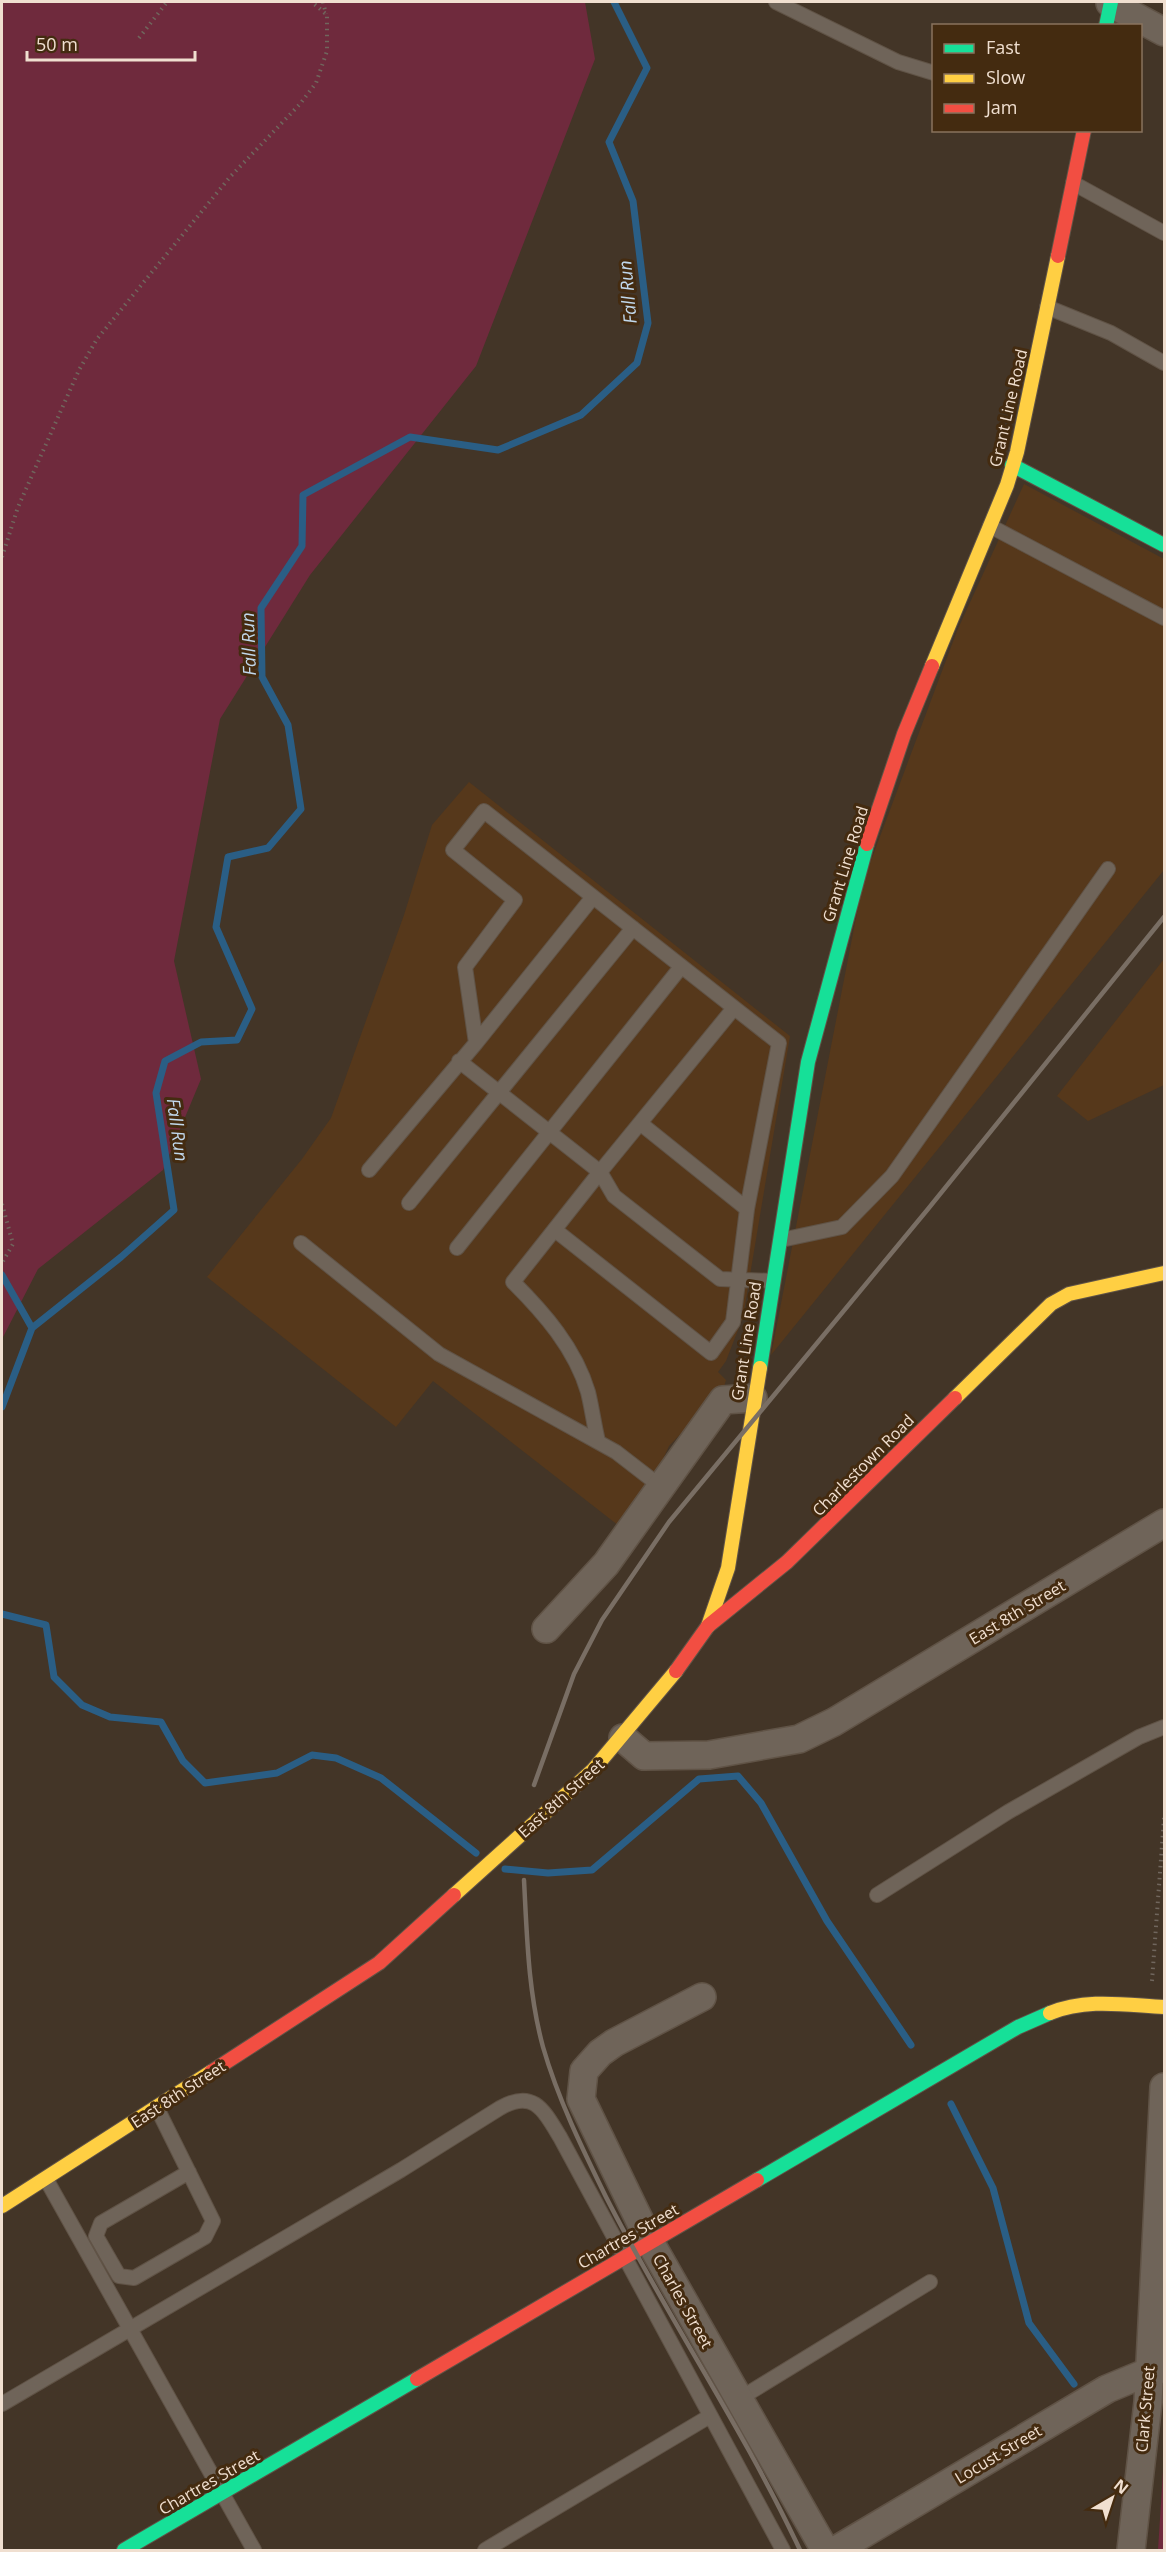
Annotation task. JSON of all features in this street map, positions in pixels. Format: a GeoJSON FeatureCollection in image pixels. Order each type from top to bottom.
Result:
{"type":"FeatureCollection","features":[{"type":"Feature","properties":{"kind":"street"},"geometry":{"type":"LineString","coordinates":[[1109,10],[1164,32]]}},
{"type":"Feature","properties":{"kind":"street","name":"Grant Line Road"},"geometry":{"type":"LineString","coordinates":[[708,1626],[728,1568],[753,1398],[808,1062],[855,884],[904,734],[990,526],[1012,465],[1083,134]]}},
{"type":"Feature","properties":{"kind":"street"},"geometry":{"type":"LineString","coordinates":[[1012,465],[1164,544]]}},
{"type":"Feature","properties":{"kind":"street","name":"Charlestown Road"},"geometry":{"type":"LineString","coordinates":[[622,1738],[684,1663],[708,1626],[787,1562],[1051,1304],[1069,1294],[1164,1273]]}},
{"type":"Feature","properties":{"kind":"street"},"geometry":{"type":"LineString","coordinates":[[546,1629],[606,1564],[723,1400],[753,1398]]}},
{"type":"Feature","properties":{"kind":"street","name":"East 8th Street"},"geometry":{"type":"LineString","coordinates":[[2,2206],[379,1963],[593,1770],[622,1738],[644,1756],[709,1755],[799,1738],[834,1722],[1164,1523]]}},
{"type":"Feature","properties":{"kind":"street","name":"Charles Street"},"geometry":{"type":"LineString","coordinates":[[702,1997],[614,2043],[584,2071],[581,2099],[650,2242],[825,2550]]}},
{"type":"Feature","properties":{"kind":"street","name":"Chartres Street"},"geometry":{"type":"LineString","coordinates":[[124,2550],[1018,2027],[1068,2006],[1094,2003],[1164,2007]]}},
{"type":"Feature","properties":{"kind":"street","name":"Clark Street"},"geometry":{"type":"LineString","coordinates":[[1131,2550],[1148,2402],[1156,2371],[1164,2087]]}},
{"type":"Feature","properties":{"kind":"street","name":"Locust Street"},"geometry":{"type":"LineString","coordinates":[[836,2550],[1107,2389],[1156,2371]]}},
{"type":"Feature","properties":{"kind":"lane"},"geometry":{"type":"LineString","coordinates":[[776,2],[898,62],[932,73]]}},
{"type":"Feature","properties":{"kind":"lane"},"geometry":{"type":"LineString","coordinates":[[1073,183],[1164,233]]}},
{"type":"Feature","properties":{"kind":"lane"},"geometry":{"type":"LineString","coordinates":[[1047,307],[1111,333],[1164,363]]}},
{"type":"Feature","properties":{"kind":"lane"},"geometry":{"type":"LineString","coordinates":[[990,526],[1164,618]]}},
{"type":"Feature","properties":{"kind":"lane"},"geometry":{"type":"LineString","coordinates":[[476,1043],[465,967],[515,900],[453,850],[484,811],[779,1043],[747,1209],[733,1322],[711,1353],[555,1230]]}},
{"type":"Feature","properties":{"kind":"lane"},"geometry":{"type":"LineString","coordinates":[[779,1240],[842,1227],[892,1176],[1108,869]]}},
{"type":"Feature","properties":{"kind":"lane"},"geometry":{"type":"LineString","coordinates":[[369,1170],[476,1043],[593,897]]}},
{"type":"Feature","properties":{"kind":"lane"},"geometry":{"type":"LineString","coordinates":[[409,1203],[633,928]]}},
{"type":"Feature","properties":{"kind":"lane"},"geometry":{"type":"LineString","coordinates":[[457,1248],[681,967]]}},
{"type":"Feature","properties":{"kind":"lane"},"geometry":{"type":"LineString","coordinates":[[598,1442],[587,1390],[573,1358],[546,1314],[513,1282],[734,1008]]}},
{"type":"Feature","properties":{"kind":"lane"},"geometry":{"type":"LineString","coordinates":[[459,1061],[600,1172],[615,1196],[720,1279],[772,1281]]}},
{"type":"Feature","properties":{"kind":"lane"},"geometry":{"type":"LineString","coordinates":[[640,1123],[747,1209]]}},
{"type":"Feature","properties":{"kind":"lane"},"geometry":{"type":"LineString","coordinates":[[301,1243],[439,1353],[616,1452],[660,1486]]}},
{"type":"Feature","properties":{"kind":"lane"},"geometry":{"type":"LineString","coordinates":[[877,1895],[1008,1812],[1139,1737],[1164,1727]]}},
{"type":"Feature","properties":{"kind":"lane"},"geometry":{"type":"LineString","coordinates":[[2,2404],[401,2170],[515,2099],[528,2099],[538,2106],[550,2120],[783,2550]]}},
{"type":"Feature","properties":{"kind":"lane"},"geometry":{"type":"LineString","coordinates":[[157,2108],[189,2172],[213,2221],[205,2237],[134,2278],[119,2276],[96,2236],[101,2223],[189,2172]]}},
{"type":"Feature","properties":{"kind":"lane"},"geometry":{"type":"LineString","coordinates":[[46,2179],[254,2550]]}},
{"type":"Feature","properties":{"kind":"lane"},"geometry":{"type":"LineString","coordinates":[[739,2399],[930,2282]]}},
{"type":"Feature","properties":{"kind":"lane"},"geometry":{"type":"LineString","coordinates":[[485,2550],[710,2416]]}},
{"type":"Feature","properties":{"kind":"path"},"geometry":{"type":"LineString","coordinates":[[139,38],[167,2]]}},
{"type":"Feature","properties":{"kind":"path"},"geometry":{"type":"LineString","coordinates":[[312,2],[327,15]]}},
{"type":"Feature","properties":{"kind":"path"},"geometry":{"type":"LineString","coordinates":[[2,558],[18,507],[79,370],[98,339],[230,177],[300,104],[316,83],[327,51],[327,15],[323,2]]}},
{"type":"Feature","properties":{"kind":"path"},"geometry":{"type":"LineString","coordinates":[[2,1204],[13,1244],[2,1263]]}},
{"type":"Feature","properties":{"kind":"path"},"geometry":{"type":"LineString","coordinates":[[1149,2005],[1164,1818]]}},
{"type":"Feature","properties":{"kind":"shaded area"},"geometry":{"type":"Polygon","coordinates":[[[2,2],[585,2],[595,59],[476,366],[310,575],[220,719],[174,961],[201,1079],[163,1170],[38,1269],[2,1339],[2,2]]]}},
{"type":"Feature","properties":{"kind":"shaded area"},"geometry":{"type":"Polygon","coordinates":[[[1024,484],[1164,559],[1164,870],[771,1355],[863,882],[957,631],[1024,484]]]}},
{"type":"Feature","properties":{"kind":"shaded area"},"geometry":{"type":"Polygon","coordinates":[[[469,782],[790,1036],[743,1317],[726,1361],[718,1372],[726,1380],[723,1390],[669,1446],[645,1498],[623,1529],[433,1381],[396,1427],[207,1277],[302,1159],[331,1118],[404,915],[432,825],[469,782]]]}},
{"type":"Feature","properties":{"kind":"shaded area"},"geometry":{"type":"Polygon","coordinates":[[[1164,959],[1164,1085],[1088,1121],[1057,1096],[1164,959]]]}},
{"type":"Feature","properties":{"kind":"shaded area"},"geometry":{"type":"Polygon","coordinates":[[[1164,2456],[1164,2550],[1158,2550],[1164,2456]]]}},
{"type":"Feature","properties":{"kind":"waterway","name":"Fall Run"},"geometry":{"type":"LineString","coordinates":[[2,1407],[32,1328],[121,1257],[174,1210],[156,1093],[165,1061],[201,1042],[237,1040],[252,1009],[216,927],[228,857],[268,848],[301,809],[288,725],[262,677],[261,608],[302,546],[303,495],[410,437],[498,450],[581,415],[637,363],[648,323],[633,201],[609,142],[647,68],[614,2]]}},
{"type":"Feature","properties":{"kind":"waterway"},"geometry":{"type":"LineString","coordinates":[[2,1275],[32,1328]]}},
{"type":"Feature","properties":{"kind":"waterway"},"geometry":{"type":"LineString","coordinates":[[2,1614],[46,1625],[54,1677],[82,1705],[110,1717],[161,1722],[183,1761],[205,1783],[277,1773],[312,1755],[336,1758],[381,1778],[476,1853]]}},
{"type":"Feature","properties":{"kind":"waterway"},"geometry":{"type":"LineString","coordinates":[[505,1869],[548,1873],[592,1870],[699,1779],[738,1776],[761,1803],[827,1921],[911,2045]]}},
{"type":"Feature","properties":{"kind":"waterway"},"geometry":{"type":"LineString","coordinates":[[951,2104],[993,2188],[1029,2323],[1074,2384]]}},
{"type":"Feature","properties":{"kind":"railway"},"geometry":{"type":"LineString","coordinates":[[534,1785],[574,1674],[602,1620],[669,1522],[928,1209],[1164,917]]}},
{"type":"Feature","properties":{"kind":"railway"},"geometry":{"type":"LineString","coordinates":[[524,1880],[534,2006],[543,2047],[563,2104],[579,2142],[630,2242],[730,2416],[800,2550]]}},
{"type":"Feature","properties":{"kind":"traffic: fast"},"geometry":{"type":"LineString","coordinates":[[1106,24],[1111,2]]}},
{"type":"Feature","properties":{"kind":"traffic: fast"},"geometry":{"type":"LineString","coordinates":[[1012,465],[1164,545]]}},
{"type":"Feature","properties":{"kind":"traffic: fast"},"geometry":{"type":"LineString","coordinates":[[760,1368],[808,1062],[867,844]]}},
{"type":"Feature","properties":{"kind":"traffic: fast"},"geometry":{"type":"LineString","coordinates":[[757,2180],[1018,2027],[1050,2013]]}},
{"type":"Feature","properties":{"kind":"traffic: fast"},"geometry":{"type":"LineString","coordinates":[[124,2550],[417,2379]]}},
{"type":"Feature","properties":{"kind":"traffic: slow"},"geometry":{"type":"LineString","coordinates":[[932,666],[1007,485],[1017,452],[1058,256]]}},
{"type":"Feature","properties":{"kind":"traffic: slow"},"geometry":{"type":"LineString","coordinates":[[955,1398],[1051,1304],[1069,1294],[1164,1273]]}},
{"type":"Feature","properties":{"kind":"traffic: slow"},"geometry":{"type":"LineString","coordinates":[[708,1626],[728,1568],[760,1368]]}},
{"type":"Feature","properties":{"kind":"traffic: slow"},"geometry":{"type":"LineString","coordinates":[[454,1895],[593,1770],[676,1671]]}},
{"type":"Feature","properties":{"kind":"traffic: slow"},"geometry":{"type":"LineString","coordinates":[[1050,2013],[1064,2008],[1092,2004],[1164,2007]]}},
{"type":"Feature","properties":{"kind":"traffic: slow"},"geometry":{"type":"LineString","coordinates":[[2,2206],[211,2072]]}},
{"type":"Feature","properties":{"kind":"traffic: jam"},"geometry":{"type":"LineString","coordinates":[[1058,256],[1084,132]]}},
{"type":"Feature","properties":{"kind":"traffic: jam"},"geometry":{"type":"LineString","coordinates":[[867,844],[904,734],[932,666]]}},
{"type":"Feature","properties":{"kind":"traffic: jam"},"geometry":{"type":"LineString","coordinates":[[676,1671],[708,1626],[787,1562],[955,1398]]}},
{"type":"Feature","properties":{"kind":"traffic: jam"},"geometry":{"type":"LineString","coordinates":[[211,2072],[379,1963],[454,1895]]}},
{"type":"Feature","properties":{"kind":"traffic: jam"},"geometry":{"type":"LineString","coordinates":[[417,2379],[757,2180]]}}]}
